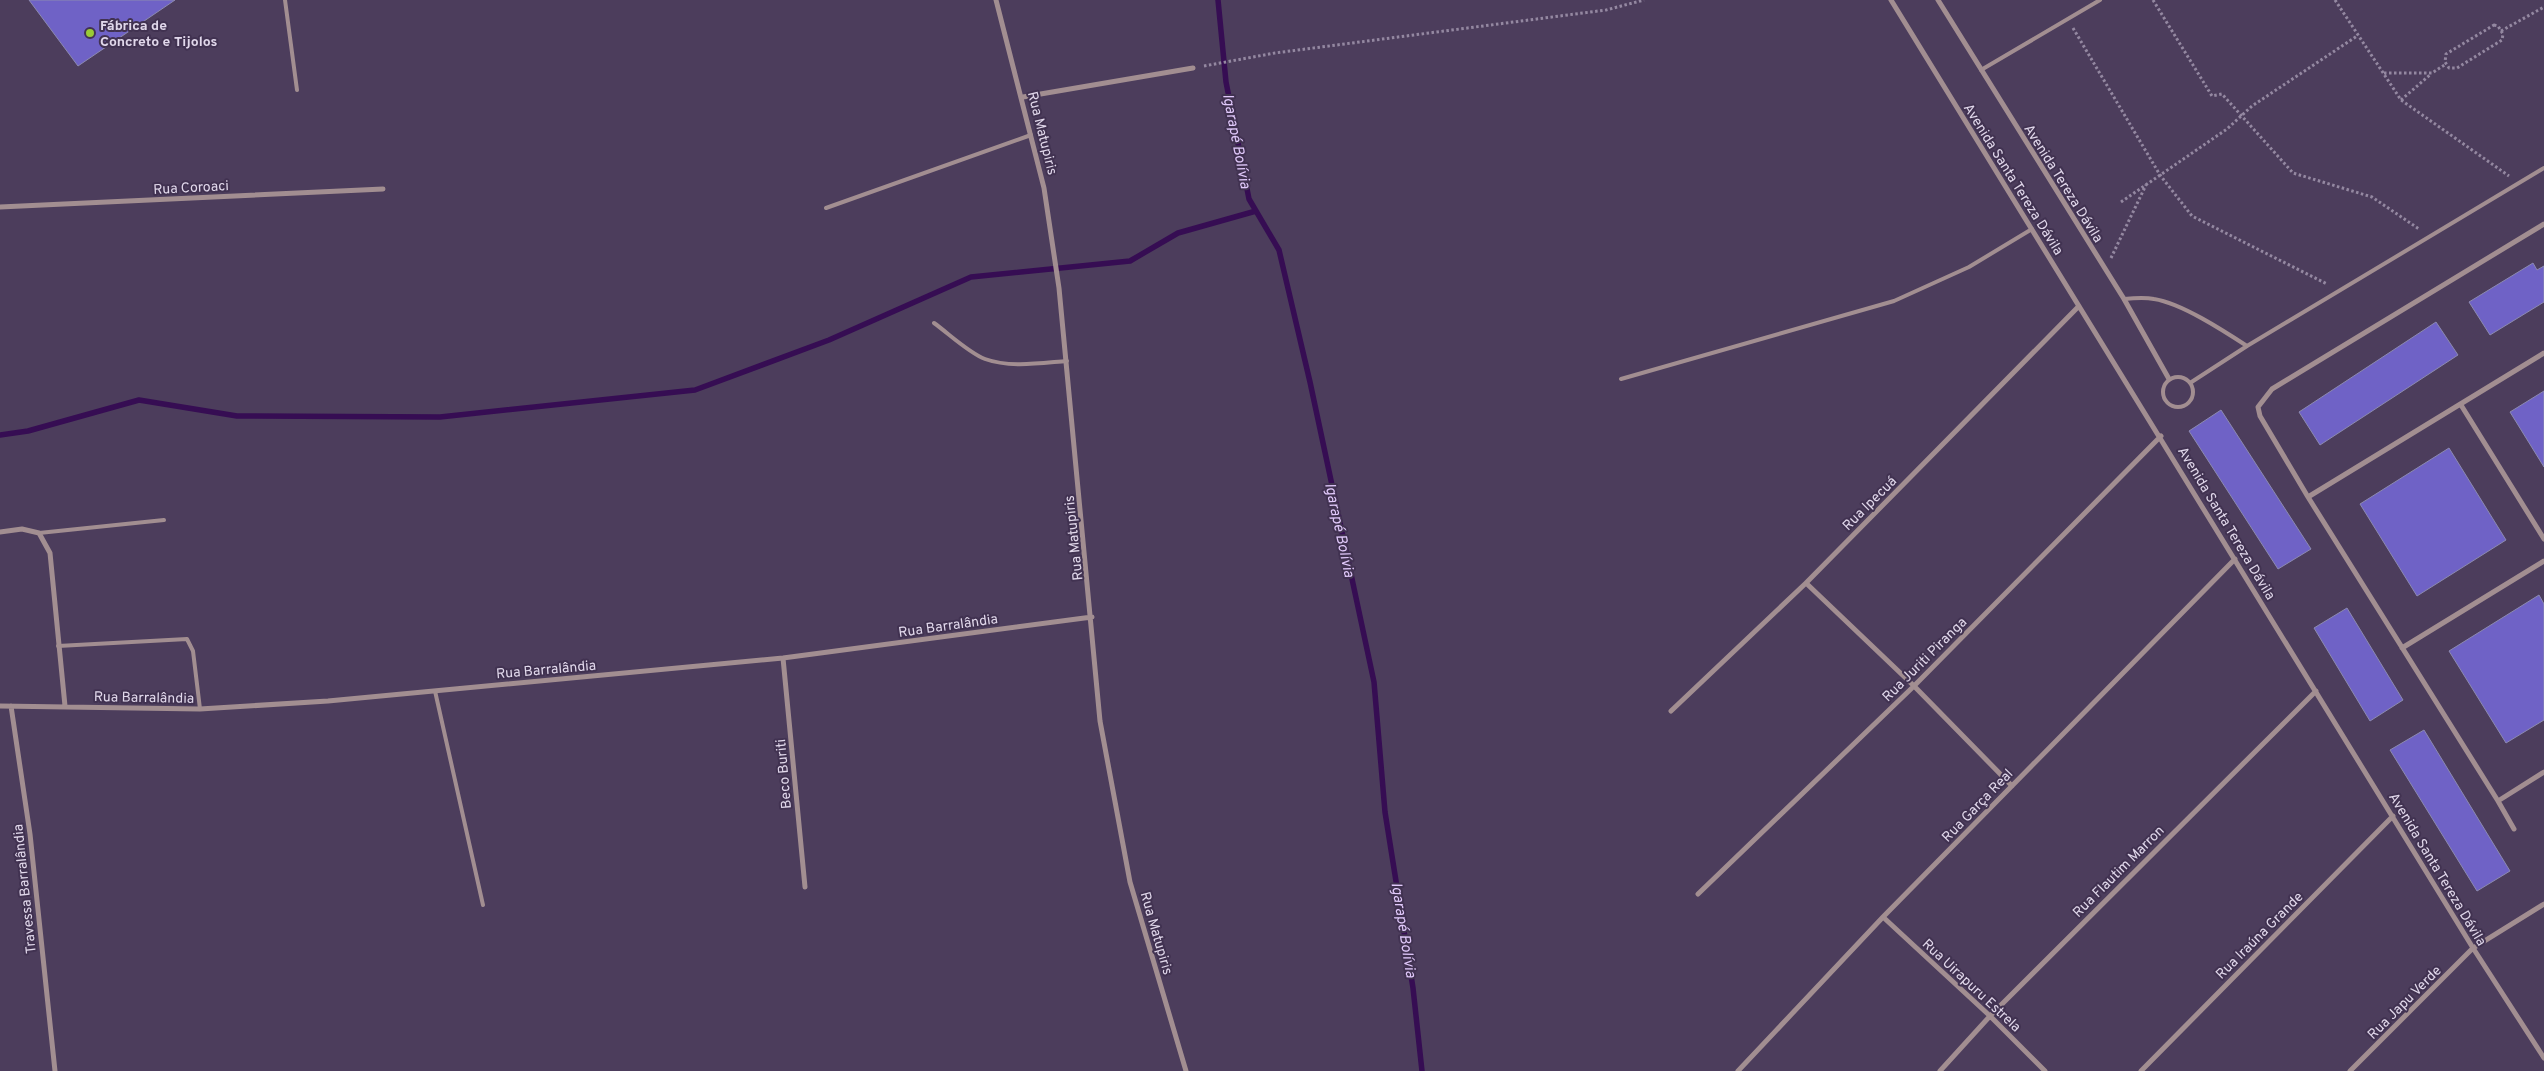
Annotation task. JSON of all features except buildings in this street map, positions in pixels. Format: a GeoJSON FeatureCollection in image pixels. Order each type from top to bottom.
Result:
{"type":"FeatureCollection","features":[{"type":"Feature","properties":{"kind":"street","name":"Rua Matupiris"},"geometry":{"type":"LineString","coordinates":[[996,0],[1023,97],[1044,188],[1067,361],[1092,617],[1100,721],[1130,882],[1186,1071]]}},
{"type":"Feature","properties":{"kind":"street","name":"Avenida Santa Tereza Dávila"},"geometry":{"type":"LineString","coordinates":[[1891,0],[2474,948],[2544,1058]]}},
{"type":"Feature","properties":{"kind":"street","name":"Avenida Tereza Dávila"},"geometry":{"type":"LineString","coordinates":[[1938,0],[2124,299],[2169,379]]}},
{"type":"Feature","properties":{"kind":"street"},"geometry":{"type":"LineString","coordinates":[[1023,97],[1193,68]]}},
{"type":"Feature","properties":{"kind":"street","name":"Rua Coroaci"},"geometry":{"type":"LineString","coordinates":[[0,207],[383,188]]}},
{"type":"Feature","properties":{"kind":"street"},"geometry":{"type":"LineString","coordinates":[[2514,829],[2308,497],[2260,416],[2258,407],[2262,398],[2272,389],[2544,224]]}},
{"type":"Feature","properties":{"kind":"street","name":"Rua Ipecuá"},"geometry":{"type":"LineString","coordinates":[[1671,711],[1806,583],[2079,306]]}},
{"type":"Feature","properties":{"kind":"street"},"geometry":{"type":"LineString","coordinates":[[2308,497],[2544,353]]}},
{"type":"Feature","properties":{"kind":"street"},"geometry":{"type":"LineString","coordinates":[[2461,404],[2544,539]]}},
{"type":"Feature","properties":{"kind":"street","name":"Rua Juriti Piranga"},"geometry":{"type":"LineString","coordinates":[[1698,894],[1914,686],[2160,436]]}},
{"type":"Feature","properties":{"kind":"street"},"geometry":{"type":"LineString","coordinates":[[0,532],[22,529],[39,533],[50,553],[65,706]]}},
{"type":"Feature","properties":{"kind":"street","name":"Rua Garça Real"},"geometry":{"type":"LineString","coordinates":[[1738,1071],[1883,917],[2235,559]]}},
{"type":"Feature","properties":{"kind":"street"},"geometry":{"type":"LineString","coordinates":[[2402,648],[2544,561]]}},
{"type":"Feature","properties":{"kind":"street"},"geometry":{"type":"LineString","coordinates":[[1806,583],[1914,686],[2012,786]]}},
{"type":"Feature","properties":{"kind":"street","name":"Rua Barralândia"},"geometry":{"type":"LineString","coordinates":[[0,706],[200,709],[435,691],[783,658],[1092,617]]}},
{"type":"Feature","properties":{"kind":"street","name":"Beco Buriti"},"geometry":{"type":"LineString","coordinates":[[783,658],[805,886]]}},
{"type":"Feature","properties":{"kind":"street","name":"Rua Flautim Marron"},"geometry":{"type":"LineString","coordinates":[[1940,1071],[1990,1016],[2316,691]]}},
{"type":"Feature","properties":{"kind":"street","name":"Travessa Barralândia"},"geometry":{"type":"LineString","coordinates":[[11,706],[30,834],[55,1071]]}},
{"type":"Feature","properties":{"kind":"street"},"geometry":{"type":"LineString","coordinates":[[2498,801],[2544,772]]}},
{"type":"Feature","properties":{"kind":"street","name":"Rua Iraúna Grande"},"geometry":{"type":"LineString","coordinates":[[2142,1071],[2393,816]]}},
{"type":"Feature","properties":{"kind":"street","name":"Rua Japu Verde"},"geometry":{"type":"LineString","coordinates":[[2350,1071],[2474,948],[2544,904]]}},
{"type":"Feature","properties":{"kind":"street","name":"Rua Uirapuru Estrela"},"geometry":{"type":"LineString","coordinates":[[1883,917],[1990,1016],[2045,1071]]}},
{"type":"Feature","properties":{"kind":"lane"},"geometry":{"type":"LineString","coordinates":[[285,0],[297,90]]}},
{"type":"Feature","properties":{"kind":"lane"},"geometry":{"type":"LineString","coordinates":[[1981,70],[2100,0]]}},
{"type":"Feature","properties":{"kind":"lane"},"geometry":{"type":"LineString","coordinates":[[826,208],[1032,135]]}},
{"type":"Feature","properties":{"kind":"lane"},"geometry":{"type":"LineString","coordinates":[[2190,383],[2339,290],[2544,168]]}},
{"type":"Feature","properties":{"kind":"lane"},"geometry":{"type":"LineString","coordinates":[[1621,380],[1894,301],[1970,267],[2032,229]]}},
{"type":"Feature","properties":{"kind":"lane"},"geometry":{"type":"LineString","coordinates":[[2124,299],[2142,297],[2157,299],[2180,308],[2247,346]]}},
{"type":"Feature","properties":{"kind":"lane"},"geometry":{"type":"LineString","coordinates":[[934,323],[984,358],[998,362],[1029,364],[1067,361]]}},
{"type":"Feature","properties":{"kind":"lane"},"geometry":{"type":"LineString","coordinates":[[2178,377],[2190,383],[2193,392],[2190,401],[2177,408],[2168,404],[2163,396],[2163,387],[2169,379],[2178,377]]}},
{"type":"Feature","properties":{"kind":"lane"},"geometry":{"type":"LineString","coordinates":[[39,533],[164,520]]}},
{"type":"Feature","properties":{"kind":"lane"},"geometry":{"type":"LineString","coordinates":[[58,646],[187,639],[193,650],[200,709]]}},
{"type":"Feature","properties":{"kind":"lane"},"geometry":{"type":"LineString","coordinates":[[435,691],[483,905]]}},
{"type":"Feature","properties":{"kind":"path"},"geometry":{"type":"LineString","coordinates":[[1193,68],[1255,57],[1606,10],[1644,0]]}},
{"type":"Feature","properties":{"kind":"path"},"geometry":{"type":"LineString","coordinates":[[2152,0],[2212,96],[2222,94],[2294,173],[2372,197],[2429,236]]}},
{"type":"Feature","properties":{"kind":"path"},"geometry":{"type":"LineString","coordinates":[[2335,0],[2401,100],[2519,183]]}},
{"type":"Feature","properties":{"kind":"path"},"geometry":{"type":"LineString","coordinates":[[2501,31],[2544,7]]}},
{"type":"Feature","properties":{"kind":"path"},"geometry":{"type":"LineString","coordinates":[[2068,19],[2160,175],[2192,216],[2339,290]]}},
{"type":"Feature","properties":{"kind":"path"},"geometry":{"type":"LineString","coordinates":[[2494,25],[2498,26],[2503,34],[2502,40],[2457,68],[2449,68],[2446,64],[2444,57],[2494,25]]}},
{"type":"Feature","properties":{"kind":"path"},"geometry":{"type":"LineString","coordinates":[[2121,202],[2227,128],[2252,106],[2357,36]]}},
{"type":"Feature","properties":{"kind":"path"},"geometry":{"type":"LineString","coordinates":[[2401,100],[2446,64]]}},
{"type":"Feature","properties":{"kind":"path"},"geometry":{"type":"LineString","coordinates":[[2384,73],[2432,74]]}},
{"type":"Feature","properties":{"kind":"path"},"geometry":{"type":"LineString","coordinates":[[2105,270],[2146,184]]}},
{"type":"Feature","properties":{"kind":"waterway","name":"Igarapé Bolívia"},"geometry":{"type":"LineString","coordinates":[[1218,0],[1226,82],[1249,199],[1279,250],[1310,382],[1374,682],[1385,812],[1413,988],[1422,1071]]}},
{"type":"Feature","properties":{"kind":"waterway"},"geometry":{"type":"LineString","coordinates":[[0,435],[28,431],[139,400],[237,416],[440,417],[695,390],[829,340],[971,277],[1130,261],[1178,233],[1256,211]]}},
{"type":"Feature","properties":{"kind":"place","name":"Fábrica de Concreto e Tijolos"},"geometry":{"type":"Point","coordinates":[90,33]}}]}
